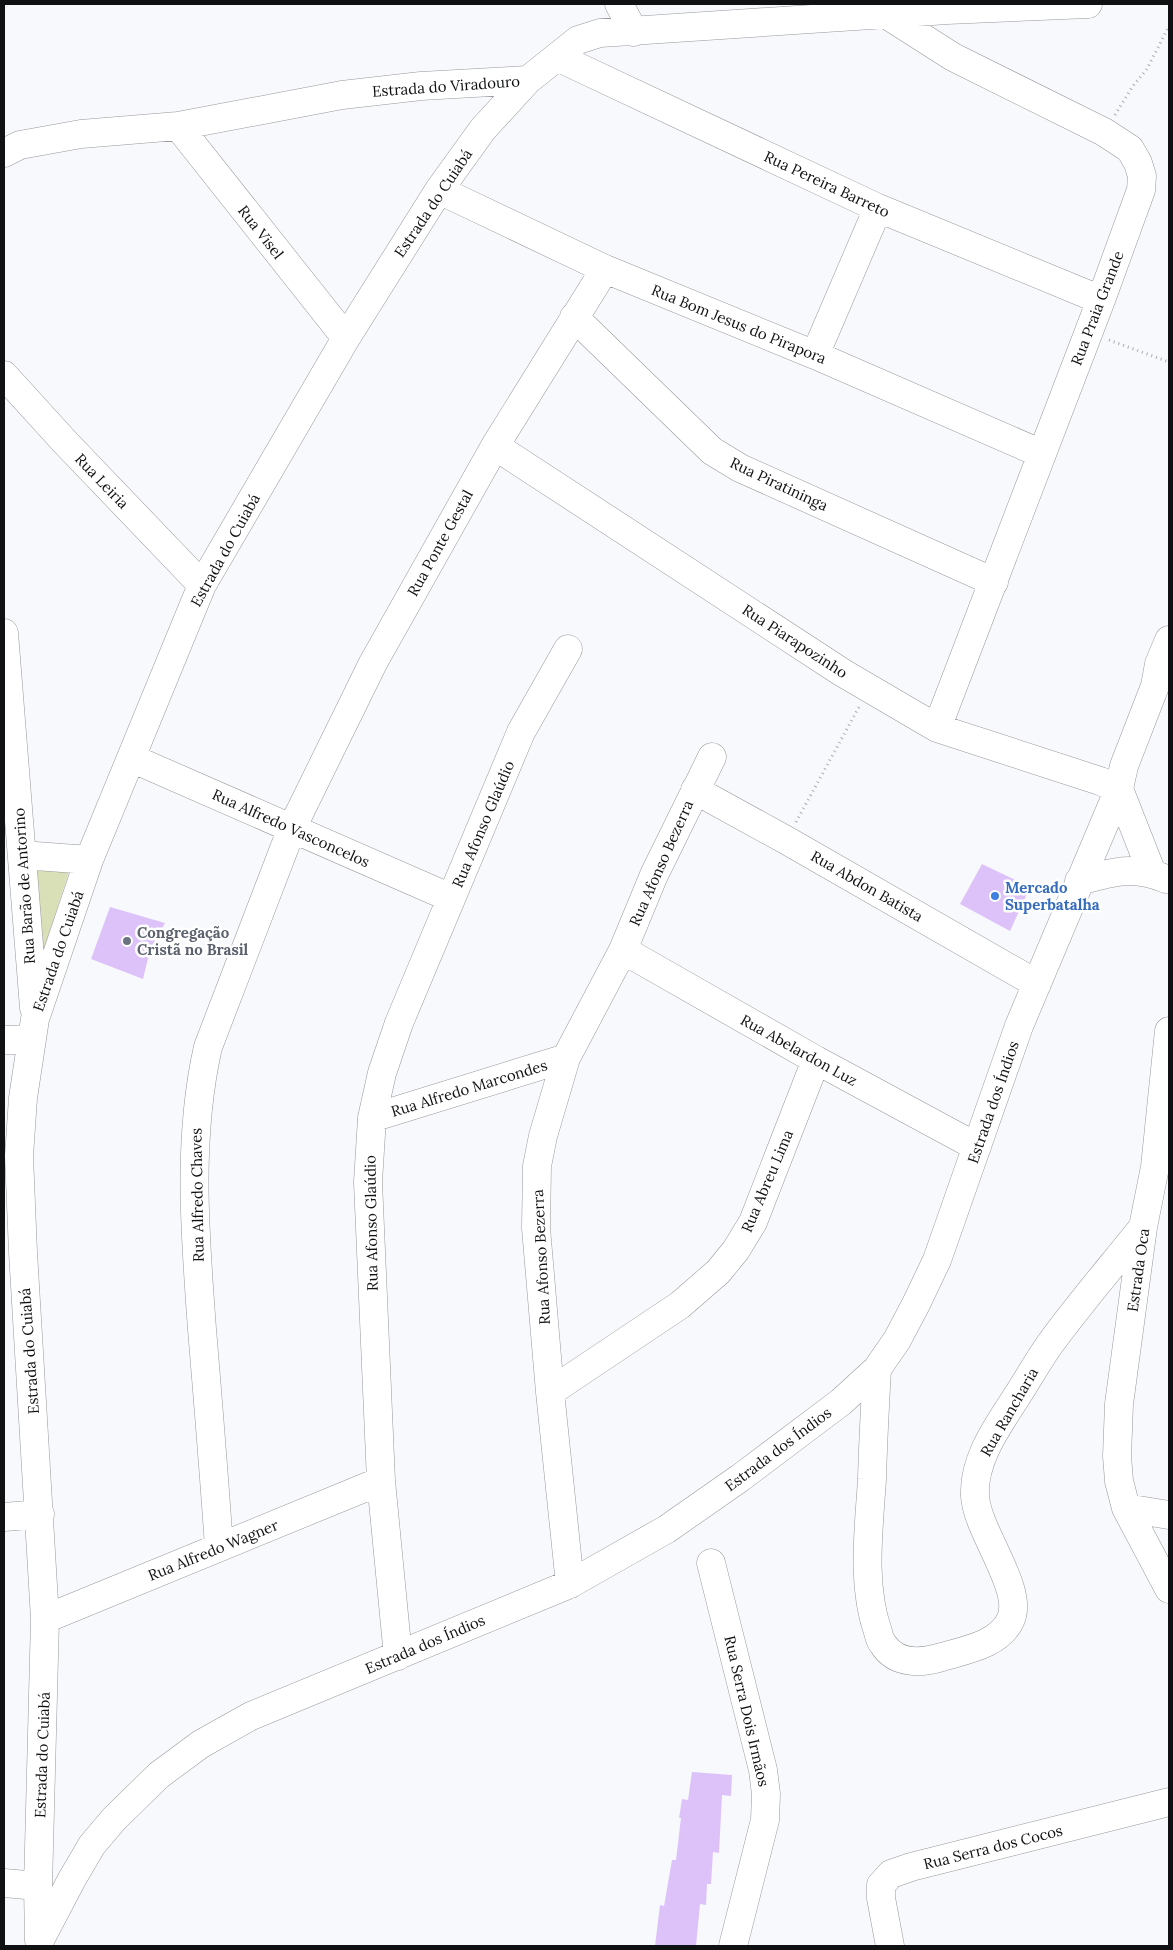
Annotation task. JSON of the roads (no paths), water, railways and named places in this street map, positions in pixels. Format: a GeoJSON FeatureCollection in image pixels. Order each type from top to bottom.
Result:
{"type":"FeatureCollection","features":[{"type":"Feature","properties":{"kind":"street"},"geometry":{"type":"LineString","coordinates":[[619,4],[634,32]]}},
{"type":"Feature","properties":{"kind":"street","name":"Estrada do Viradouro"},"geometry":{"type":"LineString","coordinates":[[4,153],[20,145],[81,134],[178,126],[342,95],[421,86],[528,80],[578,40],[600,34],[884,14],[947,7],[1088,4]]}},
{"type":"Feature","properties":{"kind":"street","name":"Rua Praia Grande"},"geometry":{"type":"LineString","coordinates":[[884,14],[952,57],[1104,132],[1130,150],[1138,163],[1142,176],[1141,190],[1101,300],[994,582],[936,728]]}},
{"type":"Feature","properties":{"kind":"street","name":"Rua Pereira Barreto"},"geometry":{"type":"LineString","coordinates":[[557,57],[878,208],[1101,300]]}},
{"type":"Feature","properties":{"kind":"street","name":"Estrada do Cuiabá"},"geometry":{"type":"LineString","coordinates":[[39,1944],[38,1886],[45,1619],[19,1156],[23,1098],[33,1029],[89,860],[202,585],[346,338],[439,190],[483,129],[528,80]]}},
{"type":"Feature","properties":{"kind":"street","name":"Rua Visel"},"geometry":{"type":"LineString","coordinates":[[178,126],[346,338]]}},
{"type":"Feature","properties":{"kind":"street","name":"Rua Bom Jesus do Pirapora"},"geometry":{"type":"LineString","coordinates":[[439,190],[605,269],[815,355],[1042,454]]}},
{"type":"Feature","properties":{"kind":"street"},"geometry":{"type":"LineString","coordinates":[[815,355],[878,208]]}},
{"type":"Feature","properties":{"kind":"street","name":"Rua Ponte Gestal"},"geometry":{"type":"LineString","coordinates":[[292,828],[372,663],[494,446],[605,269]]}},
{"type":"Feature","properties":{"kind":"street","name":"Rua Piratininga"},"geometry":{"type":"LineString","coordinates":[[574,317],[712,451],[740,468],[994,582]]}},
{"type":"Feature","properties":{"kind":"street","name":"Rua Leiria"},"geometry":{"type":"LineString","coordinates":[[4,374],[64,441],[202,585]]}},
{"type":"Feature","properties":{"kind":"street","name":"Rua Piarapozinho"},"geometry":{"type":"LineString","coordinates":[[494,446],[869,689],[936,728],[1100,781],[1119,789]]}},
{"type":"Feature","properties":{"kind":"street","name":"Rua Barão de Antorino"},"geometry":{"type":"LineString","coordinates":[[4,633],[22,855],[33,1029]]}},
{"type":"Feature","properties":{"kind":"street","name":"Estrada dos Índios"},"geometry":{"type":"LineString","coordinates":[[39,1944],[72,1879],[92,1845],[114,1819],[159,1775],[201,1744],[251,1716],[570,1584],[667,1528],[740,1478],[841,1402],[877,1368],[897,1340],[937,1260],[1019,1026],[1119,789],[1124,766],[1162,689],[1160,664],[1169,640]]}},
{"type":"Feature","properties":{"kind":"street","name":"Rua Afonso Glaúdio"},"geometry":{"type":"LineString","coordinates":[[398,1656],[381,1481],[368,1182],[372,1118],[382,1073],[399,1023],[521,732],[568,650]]}},
{"type":"Feature","properties":{"kind":"street","name":"Rua Afonso Bezerra"},"geometry":{"type":"LineString","coordinates":[[570,1584],[550,1392],[536,1228],[537,1166],[542,1136],[566,1058],[622,950],[654,875],[694,790],[712,757]]}},
{"type":"Feature","properties":{"kind":"street","name":"Rua Alfredo Vasconcelos"},"geometry":{"type":"LineString","coordinates":[[131,758],[452,898]]}},
{"type":"Feature","properties":{"kind":"street"},"geometry":{"type":"LineString","coordinates":[[1119,789],[1161,877]]}},
{"type":"Feature","properties":{"kind":"street","name":"Rua Abdon Batista"},"geometry":{"type":"LineString","coordinates":[[694,790],[786,840],[1038,984]]}},
{"type":"Feature","properties":{"kind":"street","name":"Rua Alfredo Chaves"},"geometry":{"type":"LineString","coordinates":[[219,1547],[199,1289],[194,1167],[196,1121],[201,1078],[208,1046],[292,828]]}},
{"type":"Feature","properties":{"kind":"street"},"geometry":{"type":"LineString","coordinates":[[22,855],[89,860]]}},
{"type":"Feature","properties":{"kind":"street"},"geometry":{"type":"LineString","coordinates":[[1079,882],[1127,870],[1161,877]]}},
{"type":"Feature","properties":{"kind":"street","name":"Rua Abelardon Luz"},"geometry":{"type":"LineString","coordinates":[[622,950],[816,1060],[976,1147]]}},
{"type":"Feature","properties":{"kind":"street"},"geometry":{"type":"LineString","coordinates":[[4,1040],[33,1029]]}},
{"type":"Feature","properties":{"kind":"street","name":"Estrada Oca"},"geometry":{"type":"LineString","coordinates":[[1169,1031],[1162,1174],[1144,1227],[1119,1404],[1117,1456],[1119,1481],[1126,1508],[1169,1588]]}},
{"type":"Feature","properties":{"kind":"street","name":"Rua Alfredo Marcondes"},"geometry":{"type":"LineString","coordinates":[[372,1118],[566,1058]]}},
{"type":"Feature","properties":{"kind":"street","name":"Rua Abreu Lima"},"geometry":{"type":"LineString","coordinates":[[550,1392],[680,1305],[718,1272],[736,1250],[753,1222],[816,1060]]}},
{"type":"Feature","properties":{"kind":"street","name":"Rua Rancharia"},"geometry":{"type":"LineString","coordinates":[[877,1368],[868,1549],[869,1580],[874,1619],[883,1644],[898,1658],[915,1662],[930,1661],[982,1644],[1000,1634],[1011,1620],[1014,1607],[1012,1591],[978,1516],[976,1488],[981,1460],[997,1428],[1050,1345],[1144,1227]]}},
{"type":"Feature","properties":{"kind":"street","name":"Rua Alfredo Wagner"},"geometry":{"type":"LineString","coordinates":[[45,1619],[381,1481]]}},
{"type":"Feature","properties":{"kind":"street"},"geometry":{"type":"LineString","coordinates":[[1126,1508],[1169,1514]]}},
{"type":"Feature","properties":{"kind":"street"},"geometry":{"type":"LineString","coordinates":[[4,1517],[40,1514]]}},
{"type":"Feature","properties":{"kind":"street","name":"Rua Serra Dois Irmãos"},"geometry":{"type":"LineString","coordinates":[[711,1563],[763,1770],[766,1794],[765,1820],[733,1946]]}},
{"type":"Feature","properties":{"kind":"street","name":"Rua Serra dos Cocos"},"geometry":{"type":"LineString","coordinates":[[890,1946],[881,1898],[881,1885],[891,1874],[911,1867],[1169,1802]]}},
{"type":"Feature","properties":{"kind":"street"},"geometry":{"type":"LineString","coordinates":[[4,1883],[38,1886]]}},
{"type":"Feature","properties":{"kind":"place","name":"Mercado Superbatalha"},"geometry":{"type":"Point","coordinates":[995,896]}},
{"type":"Feature","properties":{"kind":"place","name":"Congregação Cristã no Brasil"},"geometry":{"type":"Point","coordinates":[127,941]}}]}
